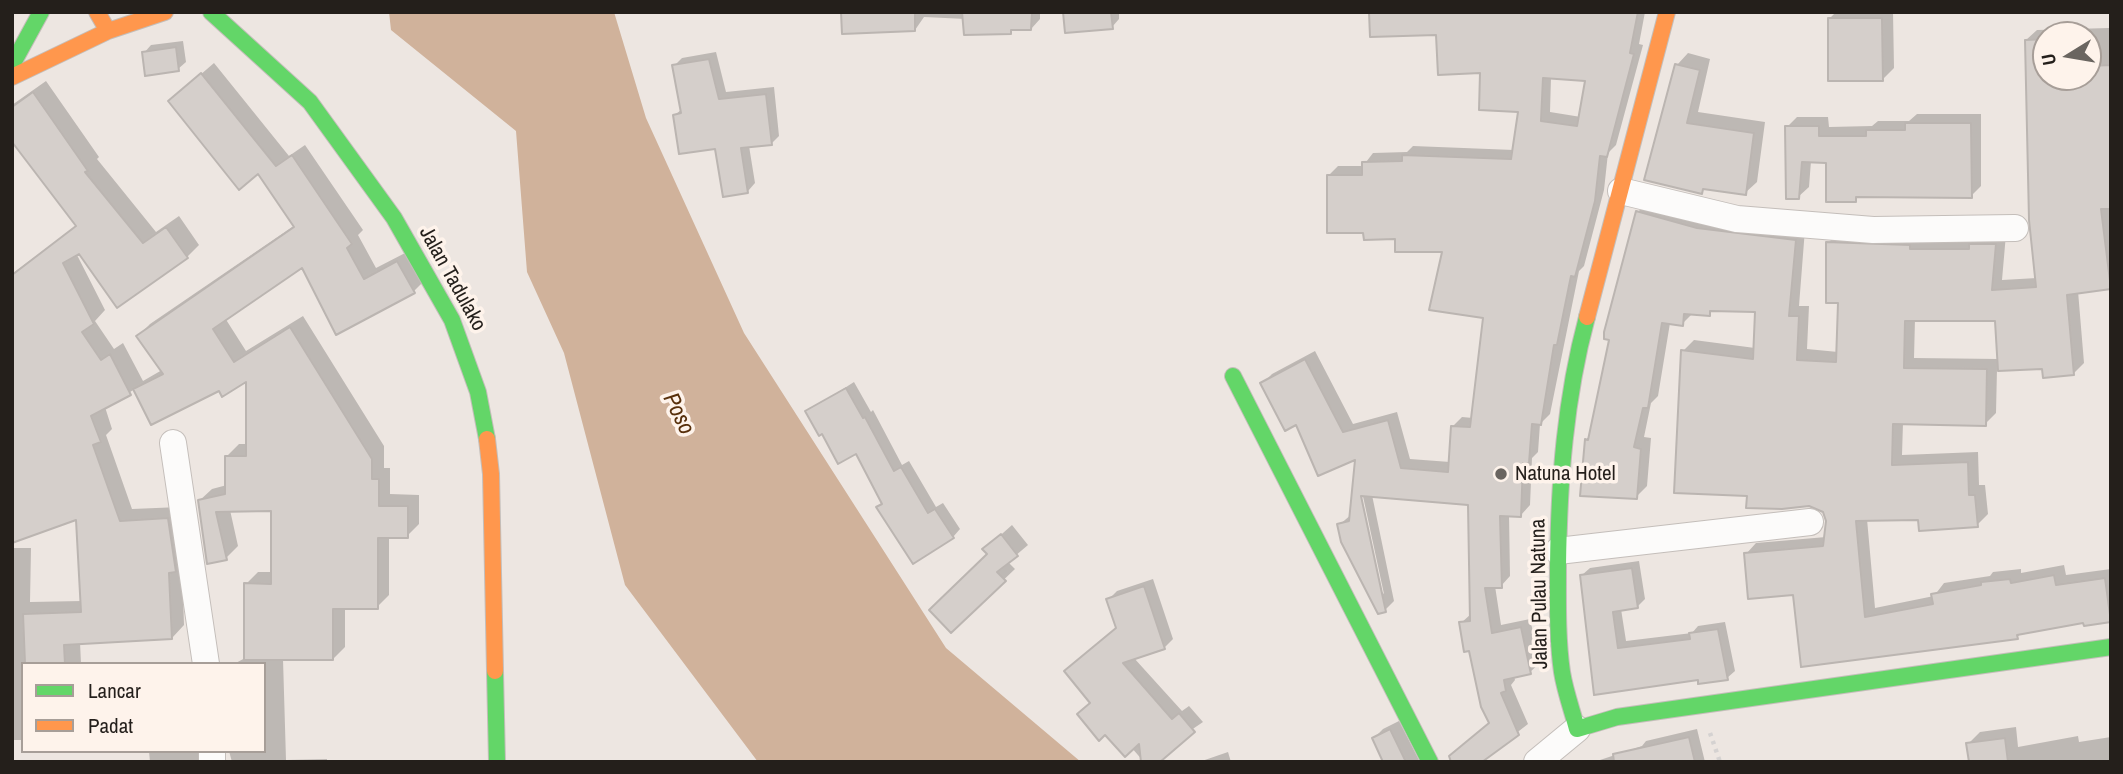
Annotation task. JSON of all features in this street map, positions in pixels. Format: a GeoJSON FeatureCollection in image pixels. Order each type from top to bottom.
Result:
{"type":"FeatureCollection","features":[{"type":"Feature","properties":{"kind":"main road"},"geometry":{"type":"LineString","coordinates":[[12,65],[41,12]]}},
{"type":"Feature","properties":{"kind":"main road"},"geometry":{"type":"LineString","coordinates":[[97,12],[108,31]]}},
{"type":"Feature","properties":{"kind":"main road","name":"Jalan Tadulako"},"geometry":{"type":"LineString","coordinates":[[211,12],[289,81],[330,127],[432,280],[457,326],[472,365],[486,425],[491,474],[497,762]]}},
{"type":"Feature","properties":{"kind":"main road","name":"Jalan Pulau Natuna"},"geometry":{"type":"LineString","coordinates":[[1577,729],[1562,673],[1558,551],[1564,425],[1576,357],[1667,12]]}},
{"type":"Feature","properties":{"kind":"main road"},"geometry":{"type":"LineString","coordinates":[[12,77],[108,31],[161,13]]}},
{"type":"Feature","properties":{"kind":"main road"},"geometry":{"type":"LineString","coordinates":[[1233,376],[1430,762]]}},
{"type":"Feature","properties":{"kind":"main road"},"geometry":{"type":"LineString","coordinates":[[1577,729],[1617,717],[2111,647]]}},
{"type":"Feature","properties":{"kind":"street"},"geometry":{"type":"LineString","coordinates":[[1621,191],[1737,219],[1873,230],[2015,228]]}},
{"type":"Feature","properties":{"kind":"street"},"geometry":{"type":"LineString","coordinates":[[173,443],[206,662]]}},
{"type":"Feature","properties":{"kind":"street"},"geometry":{"type":"LineString","coordinates":[[1558,551],[1810,522]]}},
{"type":"Feature","properties":{"kind":"street"},"geometry":{"type":"LineString","coordinates":[[1537,762],[1577,729]]}},
{"type":"Feature","properties":{"kind":"water","name":"Poso"},"geometry":{"type":"Polygon","coordinates":[[[389,12],[614,12],[646,118],[744,333],[946,648],[1081,762],[758,762],[625,585],[564,353],[527,272],[516,131],[391,30],[389,12]]]}},
{"type":"Feature","properties":{"kind":"building"},"geometry":{"type":"Polygon","coordinates":[[[841,12],[915,12],[915,31],[842,34],[841,12]]]}},
{"type":"Feature","properties":{"kind":"building"},"geometry":{"type":"Polygon","coordinates":[[[962,12],[1032,12],[1031,30],[1011,30],[1011,34],[964,35],[962,12]]]}},
{"type":"Feature","properties":{"kind":"building"},"geometry":{"type":"Polygon","coordinates":[[[1063,12],[1111,12],[1113,29],[1065,33],[1063,12]]]}},
{"type":"Feature","properties":{"kind":"building"},"geometry":{"type":"Polygon","coordinates":[[[1369,12],[1638,12],[1630,53],[1634,54],[1607,157],[1600,156],[1595,201],[1575,277],[1571,276],[1557,345],[1554,345],[1541,425],[1532,424],[1529,463],[1523,463],[1521,517],[1500,516],[1502,588],[1485,588],[1492,633],[1521,627],[1531,674],[1504,680],[1506,691],[1501,693],[1519,735],[1482,762],[1451,762],[1449,756],[1489,723],[1481,707],[1469,651],[1464,652],[1459,622],[1470,621],[1468,505],[1361,496],[1386,612],[1378,614],[1341,542],[1337,524],[1349,521],[1355,460],[1318,476],[1296,425],[1285,431],[1260,383],[1305,359],[1343,432],[1388,420],[1401,468],[1448,472],[1451,426],[1470,427],[1483,318],[1429,310],[1442,252],[1395,252],[1395,239],[1364,240],[1363,233],[1327,233],[1327,175],[1362,175],[1362,162],[1402,161],[1402,155],[1511,159],[1518,112],[1479,110],[1480,73],[1438,75],[1436,35],[1370,37],[1369,12]],[[1543,78],[1541,121],[1577,126],[1585,81],[1543,78]]]}},
{"type":"Feature","properties":{"kind":"building"},"geometry":{"type":"Polygon","coordinates":[[[1828,18],[1882,18],[1883,81],[1828,81],[1828,18]]]}},
{"type":"Feature","properties":{"kind":"building"},"geometry":{"type":"Polygon","coordinates":[[[2025,40],[2032,40],[2032,91],[2102,91],[2102,65],[2111,65],[2111,209],[2101,209],[2111,289],[2067,295],[2074,375],[2043,378],[2042,369],[1998,371],[1995,321],[1905,321],[1904,368],[1987,369],[1986,426],[1893,424],[1892,465],[1968,462],[1969,495],[1975,495],[1978,527],[1919,531],[1918,520],[1856,521],[1865,617],[1933,604],[1931,594],[1981,585],[1981,582],[2010,579],[2011,583],[2054,575],[2056,585],[2105,578],[2111,622],[2084,626],[2083,623],[2017,635],[2018,639],[1801,667],[1793,595],[1748,599],[1744,553],[1823,546],[1826,521],[1823,512],[1809,506],[1782,509],[1746,508],[1747,496],[1674,493],[1681,350],[1753,359],[1755,312],[1710,311],[1710,316],[1684,314],[1683,326],[1662,323],[1648,408],[1643,408],[1634,447],[1641,449],[1637,499],[1580,496],[1585,439],[1588,440],[1609,340],[1604,339],[1604,332],[1636,211],[1697,228],[1796,240],[1789,316],[1799,316],[1797,360],[1836,362],[1838,303],[1826,303],[1826,242],[1910,245],[1910,249],[1969,249],[1969,244],[1996,244],[1992,290],[2036,287],[2029,220],[2025,40]]]}},
{"type":"Feature","properties":{"kind":"building"},"geometry":{"type":"Polygon","coordinates":[[[176,47],[179,71],[145,76],[142,52],[176,47]]]}},
{"type":"Feature","properties":{"kind":"building"},"geometry":{"type":"Polygon","coordinates":[[[709,59],[719,99],[766,94],[772,145],[741,148],[748,193],[723,197],[715,149],[679,154],[673,115],[681,113],[672,65],[709,59]]]}},
{"type":"Feature","properties":{"kind":"building"},"geometry":{"type":"Polygon","coordinates":[[[1675,64],[1700,70],[1687,123],[1754,133],[1746,195],[1703,189],[1702,194],[1644,180],[1675,64]]]}},
{"type":"Feature","properties":{"kind":"building"},"geometry":{"type":"Polygon","coordinates":[[[201,73],[276,166],[292,155],[352,244],[347,248],[364,279],[397,261],[415,293],[336,335],[302,268],[213,329],[234,362],[290,327],[372,459],[372,479],[379,479],[379,506],[408,506],[408,538],[378,538],[378,609],[333,609],[333,660],[244,660],[244,583],[271,584],[271,511],[216,512],[227,560],[207,564],[198,500],[225,494],[225,456],[246,456],[246,382],[222,397],[219,391],[151,425],[133,389],[163,374],[136,336],[294,227],[258,174],[239,190],[168,101],[201,73]]]}},
{"type":"Feature","properties":{"kind":"building"},"geometry":{"type":"Polygon","coordinates":[[[33,92],[88,171],[85,172],[143,243],[166,227],[188,258],[117,308],[79,254],[63,263],[94,324],[82,332],[101,360],[110,354],[131,395],[91,416],[101,442],[93,445],[120,521],[168,518],[176,572],[169,573],[172,639],[64,645],[65,662],[25,662],[23,614],[81,612],[76,520],[12,543],[12,275],[76,226],[12,142],[12,107],[33,92]]]}},
{"type":"Feature","properties":{"kind":"building"},"geometry":{"type":"Polygon","coordinates":[[[1905,123],[1971,123],[1972,198],[1856,197],[1856,202],[1826,202],[1826,163],[1802,162],[1799,199],[1786,199],[1785,126],[1819,126],[1819,136],[1866,136],[1866,130],[1905,130],[1905,123]]]}},
{"type":"Feature","properties":{"kind":"building"},"geometry":{"type":"Polygon","coordinates":[[[846,388],[894,471],[901,467],[928,513],[935,509],[954,538],[913,564],[876,507],[882,504],[856,454],[838,464],[822,434],[819,436],[805,411],[846,388]]]}},
{"type":"Feature","properties":{"kind":"building"},"geometry":{"type":"Polygon","coordinates":[[[1001,534],[1018,556],[997,572],[1006,581],[951,633],[929,610],[987,554],[982,549],[1001,534]]]}},
{"type":"Feature","properties":{"kind":"building"},"geometry":{"type":"Polygon","coordinates":[[[1632,568],[1638,608],[1613,612],[1618,648],[1690,639],[1689,633],[1718,629],[1728,680],[1698,684],[1698,680],[1594,695],[1580,575],[1632,568]]]}},
{"type":"Feature","properties":{"kind":"building"},"geometry":{"type":"Polygon","coordinates":[[[1144,586],[1165,649],[1123,663],[1172,719],[1179,713],[1195,732],[1160,762],[1141,762],[1139,744],[1125,757],[1105,735],[1099,741],[1077,714],[1090,703],[1064,671],[1116,628],[1106,599],[1144,586]]]}},
{"type":"Feature","properties":{"kind":"building"},"geometry":{"type":"Polygon","coordinates":[[[1390,729],[1406,762],[1383,762],[1372,738],[1390,729]]]}},
{"type":"Feature","properties":{"kind":"building"},"geometry":{"type":"Polygon","coordinates":[[[1689,737],[1695,762],[1614,762],[1613,754],[1689,737]]]}},
{"type":"Feature","properties":{"kind":"building"},"geometry":{"type":"Polygon","coordinates":[[[2005,738],[2008,762],[1969,762],[1966,743],[2005,738]]]}},
{"type":"Feature","properties":{"kind":"traffic: fast"},"geometry":{"type":"LineString","coordinates":[[12,65],[41,12]]}},
{"type":"Feature","properties":{"kind":"traffic: fast"},"geometry":{"type":"LineString","coordinates":[[211,12],[310,102],[394,218],[452,320],[478,392],[487,439]]}},
{"type":"Feature","properties":{"kind":"traffic: fast"},"geometry":{"type":"LineString","coordinates":[[1587,317],[1568,409],[1559,534],[1560,659],[1577,729],[1617,717],[2111,647]]}},
{"type":"Feature","properties":{"kind":"traffic: fast"},"geometry":{"type":"LineString","coordinates":[[1233,376],[1430,762]]}},
{"type":"Feature","properties":{"kind":"traffic: fast"},"geometry":{"type":"LineString","coordinates":[[495,671],[497,762]]}},
{"type":"Feature","properties":{"kind":"traffic: slow"},"geometry":{"type":"LineString","coordinates":[[97,12],[108,31],[165,12]]}},
{"type":"Feature","properties":{"kind":"traffic: slow"},"geometry":{"type":"LineString","coordinates":[[1587,317],[1667,12]]}},
{"type":"Feature","properties":{"kind":"traffic: slow"},"geometry":{"type":"LineString","coordinates":[[12,77],[108,31]]}},
{"type":"Feature","properties":{"kind":"traffic: slow"},"geometry":{"type":"LineString","coordinates":[[487,439],[491,474],[495,671]]}},
{"type":"Feature","properties":{"kind":"place","name":"Natuna Hotel"},"geometry":{"type":"Point","coordinates":[1501,474]}}]}
